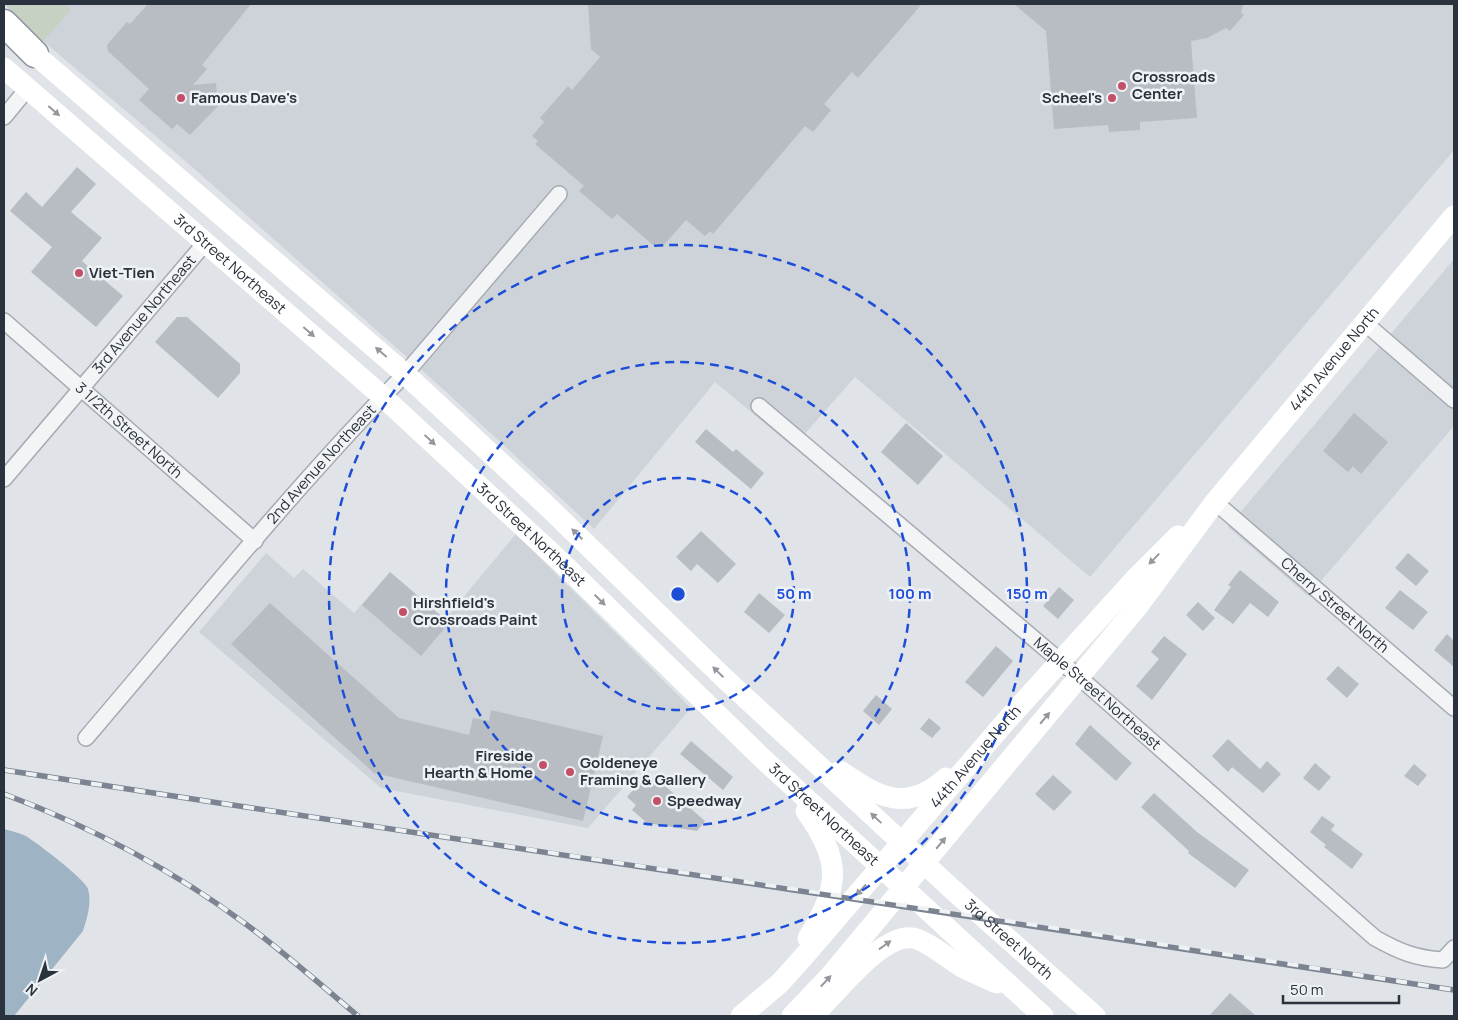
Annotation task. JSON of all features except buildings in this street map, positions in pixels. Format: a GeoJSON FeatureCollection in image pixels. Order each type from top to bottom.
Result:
{"type":"FeatureCollection","features":[{"type":"Feature","properties":{"kind":"highway"},"geometry":{"type":"LineString","coordinates":[[4,23],[35,54]]}},
{"type":"Feature","properties":{"kind":"main road","name":"3rd Street Northeast"},"geometry":{"type":"LineString","coordinates":[[4,28],[405,374],[545,504],[737,690],[925,863]]}},
{"type":"Feature","properties":{"kind":"main road","name":"3rd Street Northeast"},"geometry":{"type":"LineString","coordinates":[[4,68],[382,396],[553,555],[761,757],[1043,1016]]}},
{"type":"Feature","properties":{"kind":"main road","name":"44th Avenue North"},"geometry":{"type":"LineString","coordinates":[[792,1016],[830,976],[904,889],[1079,678],[1138,606],[1215,502],[1454,216]]}},
{"type":"Feature","properties":{"kind":"main road","name":"44th Avenue North"},"geometry":{"type":"LineString","coordinates":[[741,1016],[760,1001],[806,954],[1026,699],[1162,551],[1215,502]]}},
{"type":"Feature","properties":{"kind":"main road"},"geometry":{"type":"LineString","coordinates":[[737,690],[836,769],[870,790],[898,800],[915,798],[933,789],[1026,699]]}},
{"type":"Feature","properties":{"kind":"main road"},"geometry":{"type":"LineString","coordinates":[[760,1001],[798,954],[822,914],[832,885],[833,867],[828,846],[817,827],[761,757]]}},
{"type":"Feature","properties":{"kind":"main road","name":"3rd Street North"},"geometry":{"type":"LineString","coordinates":[[925,863],[1095,1016]]}},
{"type":"Feature","properties":{"kind":"main road"},"geometry":{"type":"LineString","coordinates":[[813,1016],[874,953],[892,940],[902,938],[914,938],[964,968],[1016,992]]}},
{"type":"Feature","properties":{"kind":"street"},"geometry":{"type":"LineString","coordinates":[[4,117],[28,88]]}},
{"type":"Feature","properties":{"kind":"street","name":"2nd Avenue Northeast"},"geometry":{"type":"LineString","coordinates":[[86,738],[382,396],[405,374],[559,194]]}},
{"type":"Feature","properties":{"kind":"street","name":"3rd Avenue Northeast"},"geometry":{"type":"LineString","coordinates":[[4,479],[206,242]]}},
{"type":"Feature","properties":{"kind":"street","name":"3 1/2th Street North"},"geometry":{"type":"LineString","coordinates":[[4,321],[255,541]]}},
{"type":"Feature","properties":{"kind":"street"},"geometry":{"type":"LineString","coordinates":[[1365,323],[1454,400]]}},
{"type":"Feature","properties":{"kind":"street","name":"Maple Street Northeast"},"geometry":{"type":"LineString","coordinates":[[759,406],[1079,678],[1375,938],[1400,952],[1418,958],[1443,960],[1454,948]]}},
{"type":"Feature","properties":{"kind":"street","name":"Cherry Street North"},"geometry":{"type":"LineString","coordinates":[[1215,502],[1454,708]]}},
{"type":"Feature","properties":{"kind":"shaded area","name":"Crossroads Center"},"geometry":{"type":"Polygon","coordinates":[[[4,4],[1454,4],[1454,150],[1090,577],[855,377],[793,447],[715,382],[594,529],[443,389],[191,166],[43,41],[4,4]]]}},
{"type":"Feature","properties":{"kind":"shaded area"},"geometry":{"type":"Polygon","coordinates":[[[1454,259],[1454,426],[1308,596],[1228,527],[1454,259]]]}},
{"type":"Feature","properties":{"kind":"shaded area"},"geometry":{"type":"Polygon","coordinates":[[[516,534],[691,708],[588,828],[381,788],[199,632],[266,553],[294,578],[303,569],[354,613],[390,572],[445,619],[516,534]]]}},
{"type":"Feature","properties":{"kind":"green space"},"geometry":{"type":"Polygon","coordinates":[[[4,4],[64,4],[71,10],[43,41],[4,4]]]}},
{"type":"Feature","properties":{"kind":"water"},"geometry":{"type":"Polygon","coordinates":[[[4,829],[26,836],[60,861],[85,884],[88,889],[89,900],[83,931],[14,1016],[4,1016],[4,829]]]}},
{"type":"Feature","properties":{"kind":"railway"},"geometry":{"type":"LineString","coordinates":[[4,770],[1454,990]]}},
{"type":"Feature","properties":{"kind":"railway"},"geometry":{"type":"LineString","coordinates":[[4,794],[99,835],[190,886],[261,936],[358,1016]]}},
{"type":"Feature","properties":{"kind":"place","name":"Crossroads Center"},"geometry":{"type":"Point","coordinates":[1122,86]}},
{"type":"Feature","properties":{"kind":"place","name":"Famous Dave's"},"geometry":{"type":"Point","coordinates":[181,98]}},
{"type":"Feature","properties":{"kind":"place","name":"Scheel's"},"geometry":{"type":"Point","coordinates":[1112,98]}},
{"type":"Feature","properties":{"kind":"place","name":"Viet-Tien"},"geometry":{"type":"Point","coordinates":[79,273]}},
{"type":"Feature","properties":{"kind":"place","name":"Hirshfield's Crossroads Paint"},"geometry":{"type":"Point","coordinates":[403,612]}},
{"type":"Feature","properties":{"kind":"place","name":"Fireside Hearth & Home"},"geometry":{"type":"Point","coordinates":[543,765]}},
{"type":"Feature","properties":{"kind":"place","name":"Goldeneye Framing & Gallery"},"geometry":{"type":"Point","coordinates":[570,772]}},
{"type":"Feature","properties":{"kind":"place","name":"Speedway"},"geometry":{"type":"Point","coordinates":[657,801]}}]}
